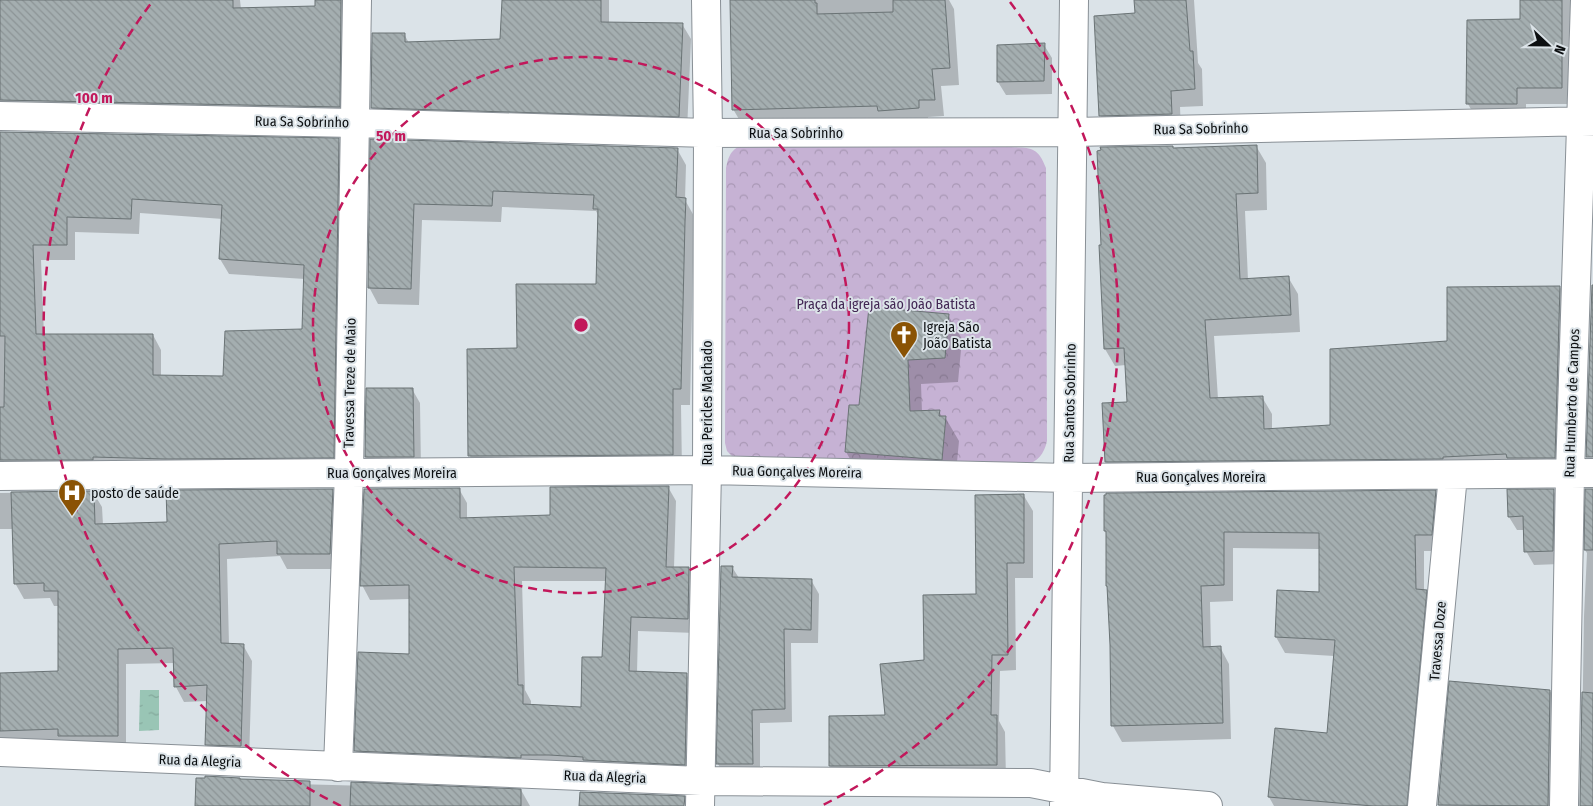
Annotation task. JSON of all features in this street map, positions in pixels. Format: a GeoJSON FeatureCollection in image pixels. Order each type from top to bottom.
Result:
{"type":"FeatureCollection","features":[{"type":"Feature","properties":{"kind":"street","name":"Travessa Treze de Maio"},"geometry":{"type":"LineString","coordinates":[[338,767],[348,473],[357,0]]}},
{"type":"Feature","properties":{"kind":"street","name":"Rua Pericles Machado"},"geometry":{"type":"LineString","coordinates":[[700,793],[707,470],[708,133],[706,0]]}},
{"type":"Feature","properties":{"kind":"street","name":"Rua Santos Sobrinho"},"geometry":{"type":"LineString","coordinates":[[1064,797],[1074,0]]}},
{"type":"Feature","properties":{"kind":"street","name":"Rua Humberto de Campos"},"geometry":{"type":"LineString","coordinates":[[1564,806],[1581,473],[1587,122],[1585,0]]}},
{"type":"Feature","properties":{"kind":"street","name":"Rua Sa Sobrinho"},"geometry":{"type":"LineString","coordinates":[[0,116],[708,133],[1073,132],[1587,122]]}},
{"type":"Feature","properties":{"kind":"street","name":"Rua Gonçalves Moreira"},"geometry":{"type":"LineString","coordinates":[[0,476],[707,470],[1069,478],[1453,476],[1581,473]]}},
{"type":"Feature","properties":{"kind":"street","name":"Travessa Doze"},"geometry":{"type":"LineString","coordinates":[[1422,806],[1453,476]]}},
{"type":"Feature","properties":{"kind":"street","name":"Rua da Alegria"},"geometry":{"type":"LineString","coordinates":[[0,752],[338,767],[700,793],[1031,783],[1064,797],[1102,796],[1208,806]]}},
{"type":"Feature","properties":{"kind":"green space","name":"Praça da igreja são João Batista"},"geometry":{"type":"Polygon","coordinates":[[[754,141],[1018,147],[1037,152],[1046,168],[1047,441],[1042,454],[1037,460],[1025,465],[734,458],[727,451],[725,443],[726,168],[730,156],[735,149],[754,141]]]}},
{"type":"Feature","properties":{"kind":"water"},"geometry":{"type":"Polygon","coordinates":[[[140,690],[159,690],[159,730],[139,731],[140,690]]]}},
{"type":"Feature","properties":{"kind":"building"},"geometry":{"type":"Polygon","coordinates":[[[0,0],[233,0],[233,8],[315,6],[315,0],[341,0],[340,107],[0,100],[0,0]]]}},
{"type":"Feature","properties":{"kind":"building"},"geometry":{"type":"Polygon","coordinates":[[[502,0],[601,0],[601,22],[683,23],[679,117],[371,108],[372,33],[405,33],[405,42],[500,39],[502,0]]]}},
{"type":"Feature","properties":{"kind":"building"},"geometry":{"type":"Polygon","coordinates":[[[730,0],[815,0],[815,3],[817,3],[817,14],[893,12],[893,0],[945,0],[950,68],[932,69],[935,100],[919,100],[919,108],[878,111],[877,106],[732,110],[730,0]]]}},
{"type":"Feature","properties":{"kind":"building"},"geometry":{"type":"Polygon","coordinates":[[[1134,0],[1186,0],[1190,51],[1193,51],[1195,89],[1171,91],[1172,114],[1099,116],[1094,16],[1135,13],[1134,0]]]}},
{"type":"Feature","properties":{"kind":"building"},"geometry":{"type":"Polygon","coordinates":[[[1520,0],[1562,0],[1562,88],[1517,88],[1517,104],[1466,104],[1467,20],[1520,19],[1520,0]]]}},
{"type":"Feature","properties":{"kind":"building"},"geometry":{"type":"Polygon","coordinates":[[[1045,43],[1044,81],[997,82],[997,45],[1045,43]]]}},
{"type":"Feature","properties":{"kind":"building"},"geometry":{"type":"Polygon","coordinates":[[[0,132],[339,138],[334,458],[166,459],[93,457],[93,460],[0,460],[0,407],[4,407],[5,336],[0,336],[0,132]],[[132,199],[131,219],[67,217],[67,245],[33,245],[36,334],[153,334],[153,375],[223,376],[225,331],[302,329],[304,265],[219,259],[222,205],[132,199]]]}},
{"type":"Feature","properties":{"kind":"building"},"geometry":{"type":"Polygon","coordinates":[[[370,139],[678,148],[676,197],[686,198],[681,389],[673,389],[673,455],[468,456],[467,349],[517,348],[516,284],[596,284],[598,209],[593,209],[594,195],[493,191],[492,206],[414,204],[411,289],[368,288],[370,139]]]}},
{"type":"Feature","properties":{"kind":"building"},"geometry":{"type":"Polygon","coordinates":[[[1257,145],[1258,193],[1236,194],[1240,279],[1289,276],[1291,315],[1205,320],[1210,398],[1263,396],[1264,429],[1330,425],[1330,349],[1447,341],[1447,287],[1560,286],[1555,458],[1507,458],[1506,454],[1443,457],[1443,459],[1105,462],[1102,403],[1127,402],[1124,348],[1104,349],[1097,151],[1101,150],[1100,147],[1173,146],[1173,148],[1257,145]]]}},
{"type":"Feature","properties":{"kind":"building"},"geometry":{"type":"Polygon","coordinates":[[[1592,285],[1593,457],[1586,457],[1592,285]]]}},
{"type":"Feature","properties":{"kind":"building","name":"Igreja São João Batista"},"geometry":{"type":"Polygon","coordinates":[[[869,307],[949,314],[945,358],[908,360],[910,411],[940,410],[939,416],[946,416],[942,460],[845,452],[849,405],[859,405],[869,307]]]}},
{"type":"Feature","properties":{"kind":"building"},"geometry":{"type":"Polygon","coordinates":[[[366,388],[413,388],[414,457],[365,457],[366,388]]]}},
{"type":"Feature","properties":{"kind":"building"},"geometry":{"type":"Polygon","coordinates":[[[669,486],[666,567],[689,567],[688,619],[631,617],[629,671],[687,673],[685,765],[583,760],[583,757],[549,755],[521,755],[521,758],[354,751],[358,652],[409,654],[409,585],[360,586],[364,489],[460,488],[460,518],[550,515],[550,487],[669,486]],[[514,567],[518,685],[523,685],[523,704],[581,707],[582,657],[602,657],[606,568],[514,567]]]}},
{"type":"Feature","properties":{"kind":"building"},"geometry":{"type":"Polygon","coordinates":[[[333,489],[330,554],[277,554],[277,541],[219,544],[221,643],[244,644],[241,746],[205,745],[207,685],[174,687],[173,648],[118,649],[118,736],[58,736],[58,729],[0,731],[0,673],[58,671],[58,591],[44,591],[44,583],[14,584],[11,492],[94,491],[95,524],[167,522],[166,490],[333,489]]]}},
{"type":"Feature","properties":{"kind":"building"},"geometry":{"type":"Polygon","coordinates":[[[1507,489],[1554,489],[1553,551],[1524,552],[1523,516],[1508,517],[1507,489]]]}},
{"type":"Feature","properties":{"kind":"building"},"geometry":{"type":"Polygon","coordinates":[[[1585,489],[1593,489],[1593,550],[1584,550],[1585,489]]]}},
{"type":"Feature","properties":{"kind":"building"},"geometry":{"type":"Polygon","coordinates":[[[1436,490],[1432,535],[1415,535],[1416,589],[1427,590],[1407,806],[1373,806],[1268,797],[1275,728],[1327,733],[1335,640],[1275,637],[1277,590],[1319,592],[1319,533],[1224,532],[1224,585],[1201,586],[1203,647],[1221,646],[1223,723],[1111,726],[1106,531],[1104,531],[1104,495],[1106,493],[1436,490]]]}},
{"type":"Feature","properties":{"kind":"building"},"geometry":{"type":"Polygon","coordinates":[[[1024,494],[1024,563],[1007,563],[1008,655],[992,655],[991,715],[997,715],[997,765],[829,766],[829,716],[885,715],[880,664],[924,660],[923,595],[976,594],[975,495],[1024,494]]]}},
{"type":"Feature","properties":{"kind":"building"},"geometry":{"type":"Polygon","coordinates":[[[721,566],[733,566],[732,577],[812,579],[811,630],[784,629],[785,709],[752,710],[753,764],[716,764],[721,566]]]}},
{"type":"Feature","properties":{"kind":"building"},"geometry":{"type":"Polygon","coordinates":[[[1449,681],[1550,690],[1548,806],[1438,805],[1449,681]]]}},
{"type":"Feature","properties":{"kind":"building"},"geometry":{"type":"Polygon","coordinates":[[[1582,692],[1593,693],[1593,806],[1580,806],[1582,692]]]}},
{"type":"Feature","properties":{"kind":"building"},"geometry":{"type":"Polygon","coordinates":[[[205,776],[310,781],[310,806],[195,806],[196,778],[205,778],[205,776]]]}},
{"type":"Feature","properties":{"kind":"building"},"geometry":{"type":"Polygon","coordinates":[[[351,782],[521,789],[521,806],[350,806],[351,782]]]}},
{"type":"Feature","properties":{"kind":"building"},"geometry":{"type":"Polygon","coordinates":[[[580,792],[685,796],[684,806],[579,806],[580,792]]]}},
{"type":"Feature","properties":{"kind":"place","name":"Igreja São João Batista"},"geometry":{"type":"Point","coordinates":[904,359]}},
{"type":"Feature","properties":{"kind":"place","name":"posto de saúde"},"geometry":{"type":"Point","coordinates":[72,517]}}]}
